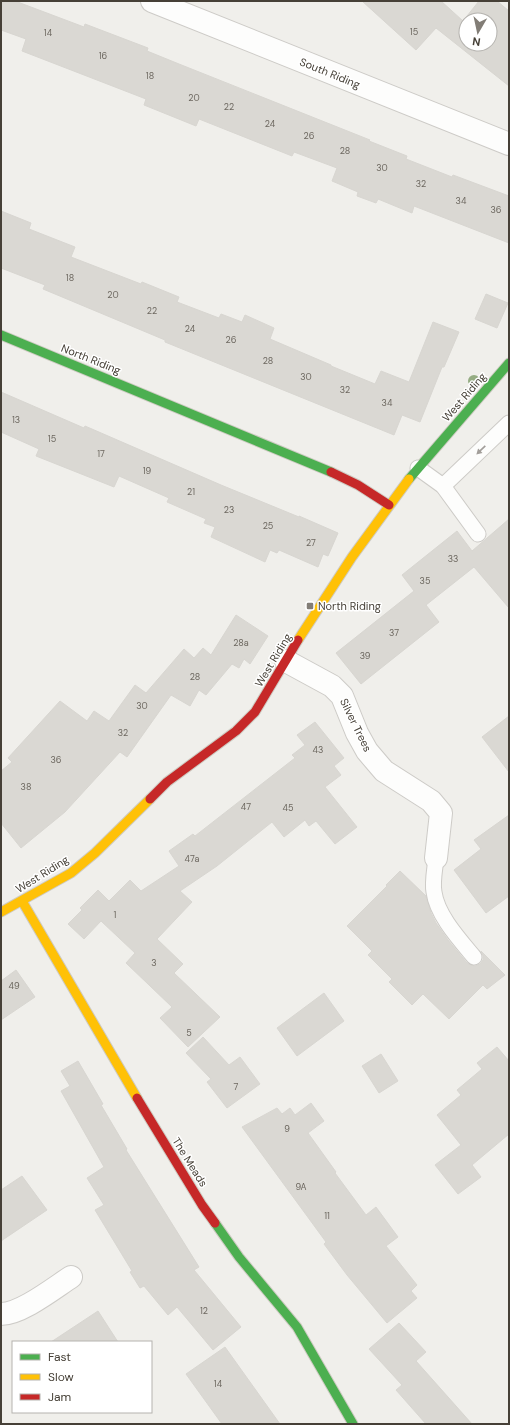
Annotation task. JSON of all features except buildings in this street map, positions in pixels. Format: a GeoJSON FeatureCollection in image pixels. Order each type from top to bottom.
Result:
{"type":"FeatureCollection","features":[{"type":"Feature","properties":{"kind":"street","name":"South Riding"},"geometry":{"type":"LineString","coordinates":[[152,1],[509,144]]}},
{"type":"Feature","properties":{"kind":"street","name":"North Riding"},"geometry":{"type":"LineString","coordinates":[[1,335],[305,460],[358,485],[389,505]]}},
{"type":"Feature","properties":{"kind":"street","name":"West Riding"},"geometry":{"type":"LineString","coordinates":[[1,912],[71,873],[95,853],[167,782],[236,731],[255,712],[339,577],[389,505],[418,468],[509,363]]}},
{"type":"Feature","properties":{"kind":"street","name":"Silver Trees"},"geometry":{"type":"LineString","coordinates":[[286,661],[332,686],[342,696],[366,751],[384,772],[431,802],[441,813],[436,858]]}},
{"type":"Feature","properties":{"kind":"street","name":"The Meads"},"geometry":{"type":"LineString","coordinates":[[22,901],[159,1135],[202,1204],[239,1257],[297,1327],[353,1424]]}},
{"type":"Feature","properties":{"kind":"street"},"geometry":{"type":"LineString","coordinates":[[1,1314],[7,1314],[19,1310],[71,1277]]}},
{"type":"Feature","properties":{"kind":"lane"},"geometry":{"type":"LineString","coordinates":[[443,486],[509,423]]}},
{"type":"Feature","properties":{"kind":"lane"},"geometry":{"type":"LineString","coordinates":[[418,468],[443,486],[478,534]]}},
{"type":"Feature","properties":{"kind":"lane"},"geometry":{"type":"LineString","coordinates":[[436,858],[433,891],[437,904],[450,928],[474,957]]}},
{"type":"Feature","properties":{"kind":"traffic: fast"},"geometry":{"type":"LineString","coordinates":[[1,335],[331,472]]}},
{"type":"Feature","properties":{"kind":"traffic: fast"},"geometry":{"type":"LineString","coordinates":[[409,479],[509,363]]}},
{"type":"Feature","properties":{"kind":"traffic: fast"},"geometry":{"type":"LineString","coordinates":[[215,1223],[239,1257],[297,1327],[353,1424]]}},
{"type":"Feature","properties":{"kind":"traffic: slow"},"geometry":{"type":"LineString","coordinates":[[298,640],[352,557],[409,479]]}},
{"type":"Feature","properties":{"kind":"traffic: slow"},"geometry":{"type":"LineString","coordinates":[[1,912],[71,873],[95,853],[150,799]]}},
{"type":"Feature","properties":{"kind":"traffic: slow"},"geometry":{"type":"LineString","coordinates":[[22,901],[137,1098]]}},
{"type":"Feature","properties":{"kind":"traffic: jam"},"geometry":{"type":"LineString","coordinates":[[331,472],[358,485],[389,505]]}},
{"type":"Feature","properties":{"kind":"traffic: jam"},"geometry":{"type":"LineString","coordinates":[[150,799],[167,782],[236,731],[255,712],[298,640]]}},
{"type":"Feature","properties":{"kind":"traffic: jam"},"geometry":{"type":"LineString","coordinates":[[137,1098],[202,1205],[215,1223]]}},
{"type":"Feature","properties":{"kind":"place","name":"North Riding"},"geometry":{"type":"Point","coordinates":[310,606]}}]}
